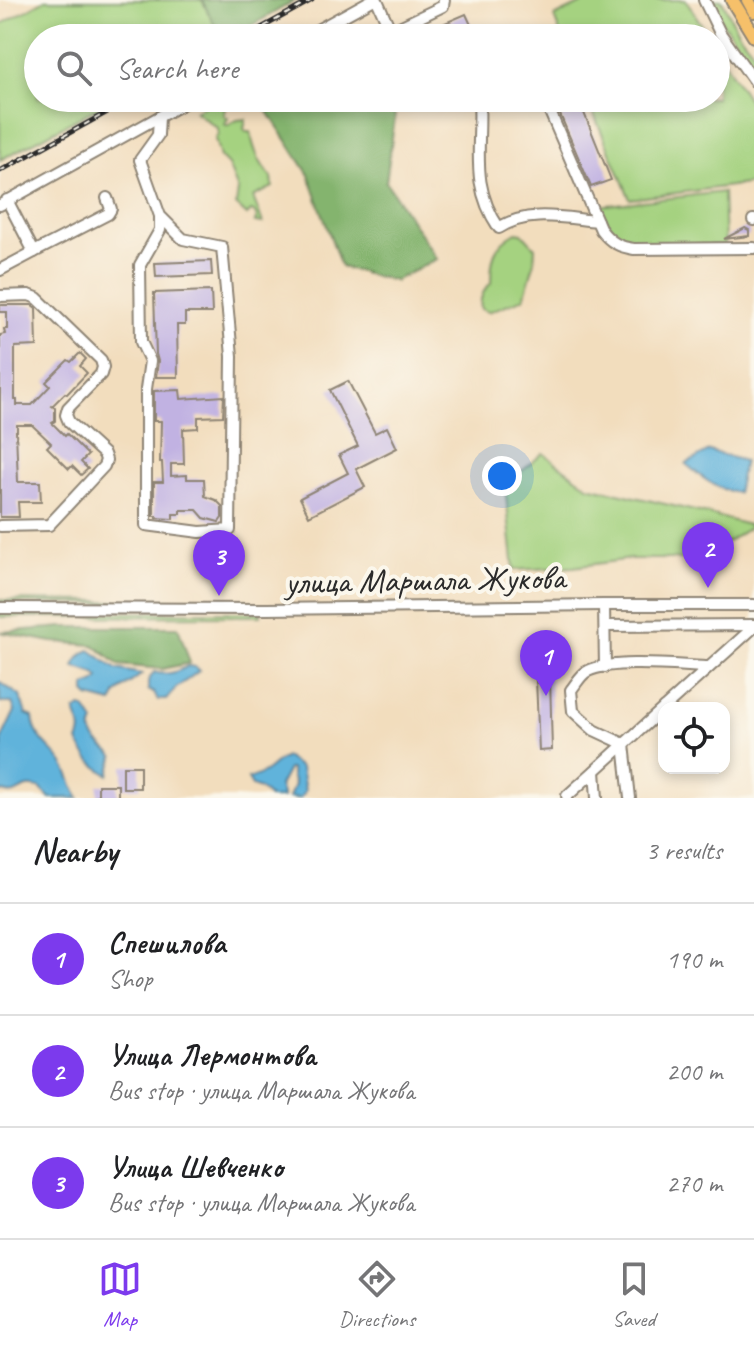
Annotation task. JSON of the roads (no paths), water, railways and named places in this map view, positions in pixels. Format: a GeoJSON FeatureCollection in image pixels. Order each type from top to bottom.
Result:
{"type":"FeatureCollection","features":[{"type":"Feature","properties":{"kind":"main road"},"geometry":{"type":"LineString","coordinates":[[732,0],[754,36]]}},
{"type":"Feature","properties":{"kind":"main road"},"geometry":{"type":"LineString","coordinates":[[748,0],[754,11]]}},
{"type":"Feature","properties":{"kind":"street"},"geometry":{"type":"LineString","coordinates":[[330,24],[375,0],[386,24]]}},
{"type":"Feature","properties":{"kind":"street"},"geometry":{"type":"LineString","coordinates":[[409,24],[443,6],[444,0]]}},
{"type":"Feature","properties":{"kind":"street"},"geometry":{"type":"LineString","coordinates":[[704,0],[716,24]]}},
{"type":"Feature","properties":{"kind":"street"},"geometry":{"type":"LineString","coordinates":[[730,47],[754,81]]}},
{"type":"Feature","properties":{"kind":"street"},"geometry":{"type":"LineString","coordinates":[[34,252],[4,202],[168,112]]}},
{"type":"Feature","properties":{"kind":"street"},"geometry":{"type":"LineString","coordinates":[[479,112],[479,181],[484,202],[499,228],[512,220],[528,216],[597,221]]}},
{"type":"Feature","properties":{"kind":"street"},"geometry":{"type":"LineString","coordinates":[[550,112],[606,237],[621,247],[634,249],[754,248]]}},
{"type":"Feature","properties":{"kind":"street"},"geometry":{"type":"LineString","coordinates":[[159,117],[158,135],[140,160],[160,216],[160,230],[140,265],[141,342],[150,361],[146,389],[146,525],[200,532],[230,530],[232,356],[222,247],[183,239],[160,216]]}},
{"type":"Feature","properties":{"kind":"street"},"geometry":{"type":"LineString","coordinates":[[0,270],[108,214],[111,209],[107,198]]}},
{"type":"Feature","properties":{"kind":"street"},"geometry":{"type":"LineString","coordinates":[[0,296],[29,295],[37,298],[101,360],[101,374],[68,408],[66,415],[69,422],[104,454],[106,460],[104,466],[49,525],[0,526]]}},
{"type":"Feature","properties":{"kind":"street"},"geometry":{"type":"LineString","coordinates":[[604,605],[605,667]]}},
{"type":"Feature","properties":{"kind":"street","name":"улица Маршала Жукова"},"geometry":{"type":"LineString","coordinates":[[0,608],[754,605]]}},
{"type":"Feature","properties":{"kind":"street"},"geometry":{"type":"LineString","coordinates":[[606,626],[754,626]]}},
{"type":"Feature","properties":{"kind":"street"},"geometry":{"type":"LineString","coordinates":[[671,702],[754,626]]}},
{"type":"Feature","properties":{"kind":"street"},"geometry":{"type":"LineString","coordinates":[[624,744],[594,730],[573,711],[571,690],[585,672],[605,667],[654,664],[709,667]]}},
{"type":"Feature","properties":{"kind":"street"},"geometry":{"type":"LineString","coordinates":[[567,796],[658,713]]}},
{"type":"Feature","properties":{"kind":"street"},"geometry":{"type":"LineString","coordinates":[[624,744],[630,798]]}},
{"type":"Feature","properties":{"kind":"street"},"geometry":{"type":"LineString","coordinates":[[595,771],[597,798]]}},
{"type":"Feature","properties":{"kind":"water"},"geometry":{"type":"Polygon","coordinates":[[[709,451],[744,461],[737,493],[722,489],[686,464],[709,451]]]}},
{"type":"Feature","properties":{"kind":"water"},"geometry":{"type":"Polygon","coordinates":[[[90,650],[116,669],[142,674],[117,693],[112,703],[89,697],[85,686],[99,678],[74,667],[80,657],[90,650]]]}},
{"type":"Feature","properties":{"kind":"water"},"geometry":{"type":"Polygon","coordinates":[[[188,666],[199,671],[166,700],[158,700],[148,690],[148,681],[154,672],[172,673],[188,666]]]}},
{"type":"Feature","properties":{"kind":"water"},"geometry":{"type":"Polygon","coordinates":[[[0,682],[20,696],[26,714],[33,717],[37,733],[65,767],[79,798],[50,798],[40,788],[31,787],[13,793],[0,791],[2,738],[15,711],[12,703],[0,703],[0,682]]]}},
{"type":"Feature","properties":{"kind":"water"},"geometry":{"type":"Polygon","coordinates":[[[81,707],[94,722],[94,737],[114,757],[109,775],[90,761],[78,741],[81,729],[75,711],[81,707]]]}},
{"type":"Feature","properties":{"kind":"water"},"geometry":{"type":"Polygon","coordinates":[[[286,757],[301,768],[305,791],[300,798],[289,798],[294,784],[291,769],[288,769],[279,786],[283,798],[270,798],[252,786],[248,779],[286,757]]]}},
{"type":"Feature","properties":{"kind":"railway"},"geometry":{"type":"LineString","coordinates":[[268,24],[312,0]]}},
{"type":"Feature","properties":{"kind":"railway"},"geometry":{"type":"LineString","coordinates":[[0,171],[107,112]]}},
{"type":"Feature","properties":{"kind":"place","name":"Улица Лермонтова"},"geometry":{"type":"Point","coordinates":[708,588]}},
{"type":"Feature","properties":{"kind":"place","name":"Улица Шевченко"},"geometry":{"type":"Point","coordinates":[219,596]}},
{"type":"Feature","properties":{"kind":"place","name":"Спешилова"},"geometry":{"type":"Point","coordinates":[546,696]}}]}
